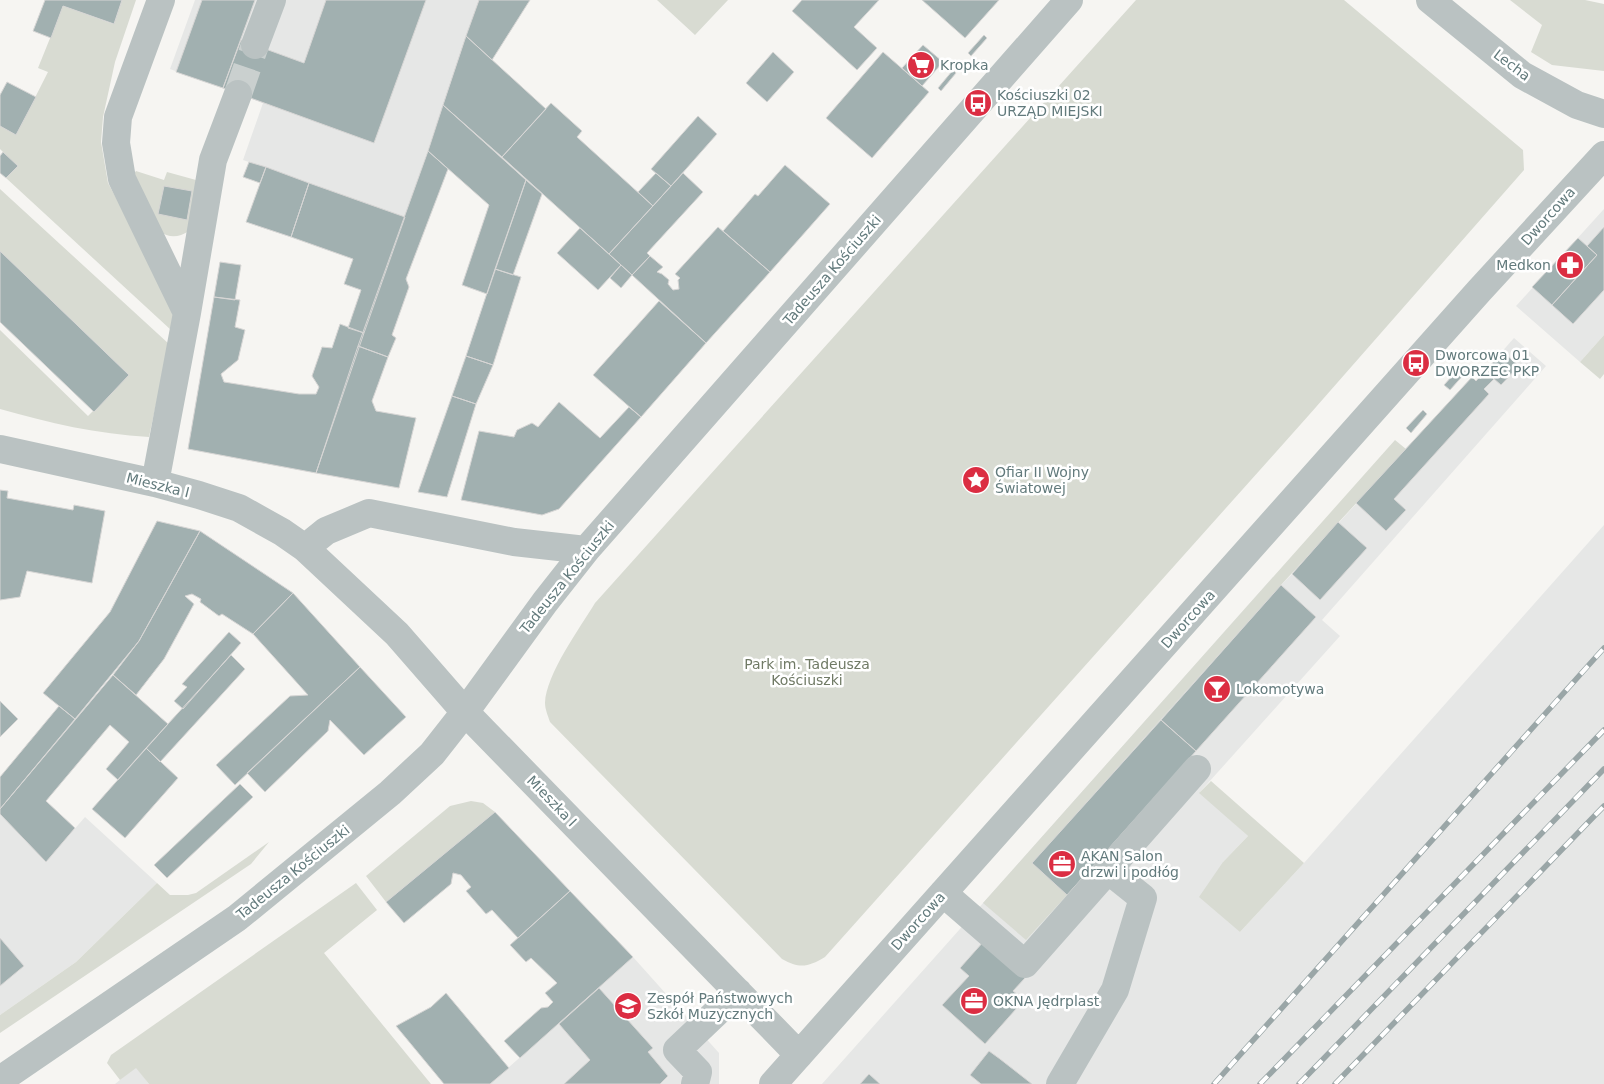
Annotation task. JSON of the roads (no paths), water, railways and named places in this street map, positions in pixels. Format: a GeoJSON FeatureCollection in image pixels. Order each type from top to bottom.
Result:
{"type":"FeatureCollection","features":[{"type":"Feature","properties":{"kind":"street"},"geometry":{"type":"LineString","coordinates":[[161,0],[118,117],[116,143],[122,179],[188,313]]}},
{"type":"Feature","properties":{"kind":"street"},"geometry":{"type":"LineString","coordinates":[[255,45],[272,0]]}},
{"type":"Feature","properties":{"kind":"street","name":"Tadeusza Kościuszki"},"geometry":{"type":"LineString","coordinates":[[0,1080],[237,918],[390,793],[432,754],[465,712],[510,648],[586,550],[1069,0]]}},
{"type":"Feature","properties":{"kind":"street","name":"Lecha"},"geometry":{"type":"LineString","coordinates":[[1430,0],[1522,75],[1578,105],[1604,114]]}},
{"type":"Feature","properties":{"kind":"street"},"geometry":{"type":"LineString","coordinates":[[154,483],[188,313],[213,160],[238,94]]}},
{"type":"Feature","properties":{"kind":"street","name":"Dworcowa"},"geometry":{"type":"LineString","coordinates":[[773,1084],[1479,291],[1604,155]]}},
{"type":"Feature","properties":{"kind":"street","name":"Mieszka I"},"geometry":{"type":"LineString","coordinates":[[0,449],[154,483],[199,495],[239,508],[275,528],[305,548],[397,634],[465,712],[799,1055]]}},
{"type":"Feature","properties":{"kind":"street"},"geometry":{"type":"LineString","coordinates":[[305,548],[326,531],[369,513],[514,542],[586,550]]}},
{"type":"Feature","properties":{"kind":"street"},"geometry":{"type":"LineString","coordinates":[[943,892],[1025,964],[1197,769]]}},
{"type":"Feature","properties":{"kind":"street"},"geometry":{"type":"LineString","coordinates":[[1060,1084],[1115,990],[1143,898],[1108,870]]}},
{"type":"Feature","properties":{"kind":"street"},"geometry":{"type":"LineString","coordinates":[[695,1084],[698,1072],[677,1050],[738,992]]}},
{"type":"Feature","properties":{"kind":"tunnel"},"geometry":{"type":"LineString","coordinates":[[238,94],[255,45]]}},
{"type":"Feature","properties":{"kind":"railway"},"geometry":{"type":"LineString","coordinates":[[1214,1084],[1604,648]]}},
{"type":"Feature","properties":{"kind":"railway"},"geometry":{"type":"LineString","coordinates":[[1260,1084],[1604,730]]}},
{"type":"Feature","properties":{"kind":"railway"},"geometry":{"type":"LineString","coordinates":[[1299,1084],[1604,769]]}},
{"type":"Feature","properties":{"kind":"railway"},"geometry":{"type":"LineString","coordinates":[[1335,1084],[1604,806]]}},
{"type":"Feature","properties":{"kind":"place","name":"Kropka"},"geometry":{"type":"Point","coordinates":[921,65]}},
{"type":"Feature","properties":{"kind":"place","name":"Kościuszki 02 URZĄD MIEJSKI"},"geometry":{"type":"Point","coordinates":[978,103]}},
{"type":"Feature","properties":{"kind":"place","name":"Medkon"},"geometry":{"type":"Point","coordinates":[1570,265]}},
{"type":"Feature","properties":{"kind":"place","name":"Dworcowa 01 DWORZEC PKP"},"geometry":{"type":"Point","coordinates":[1416,363]}},
{"type":"Feature","properties":{"kind":"place","name":"Ofiar II Wojny Światowej"},"geometry":{"type":"Point","coordinates":[976,480]}},
{"type":"Feature","properties":{"kind":"place","name":"Lokomotywa"},"geometry":{"type":"Point","coordinates":[1217,689]}},
{"type":"Feature","properties":{"kind":"place","name":"AKAN Salon drzwi i podłóg"},"geometry":{"type":"Point","coordinates":[1062,864]}},
{"type":"Feature","properties":{"kind":"place","name":"OKNA Jędrplast"},"geometry":{"type":"Point","coordinates":[974,1001]}},
{"type":"Feature","properties":{"kind":"place","name":"Zespół Państwowych Szkół Muzycznych"},"geometry":{"type":"Point","coordinates":[628,1006]}},
{"type":"Feature","properties":{"kind":"park label","name":"Park im. Tadeusza Kościuszki"},"geometry":{"type":"Point","coordinates":[807,672]}}]}
